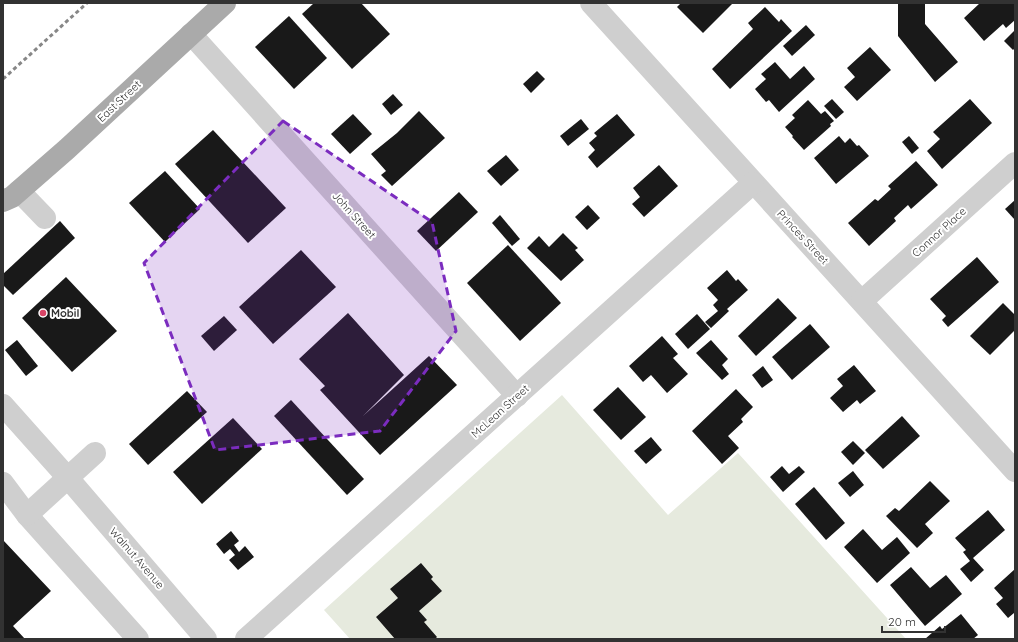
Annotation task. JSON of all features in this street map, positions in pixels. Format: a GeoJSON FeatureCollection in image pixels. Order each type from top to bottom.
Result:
{"type":"FeatureCollection","features":[{"type":"Feature","properties":{"kind":"main road","name":"East Street"},"geometry":{"type":"LineString","coordinates":[[9,200],[67,149],[225,3]]}},
{"type":"Feature","properties":{"kind":"street","name":"Princes Street"},"geometry":{"type":"LineString","coordinates":[[591,3],[1015,471]]}},
{"type":"Feature","properties":{"kind":"street","name":"John Street"},"geometry":{"type":"LineString","coordinates":[[191,34],[517,396]]}},
{"type":"Feature","properties":{"kind":"street","name":"Connor Place"},"geometry":{"type":"LineString","coordinates":[[862,302],[1015,163]]}},
{"type":"Feature","properties":{"kind":"street","name":"McLean Street"},"geometry":{"type":"LineString","coordinates":[[246,639],[753,183]]}},
{"type":"Feature","properties":{"kind":"street"},"geometry":{"type":"LineString","coordinates":[[9,200],[44,218]]}},
{"type":"Feature","properties":{"kind":"street","name":"Walnut Avenue"},"geometry":{"type":"LineString","coordinates":[[3,405],[68,478],[206,639]]}},
{"type":"Feature","properties":{"kind":"street"},"geometry":{"type":"LineString","coordinates":[[27,515],[95,453]]}},
{"type":"Feature","properties":{"kind":"street"},"geometry":{"type":"LineString","coordinates":[[3,483],[27,515],[138,639]]}},
{"type":"Feature","properties":{"kind":"highlighted area"},"geometry":{"type":"Polygon","coordinates":[[[283,121],[432,222],[456,331],[380,431],[215,450],[144,263],[283,121]]]}},
{"type":"Feature","properties":{"kind":"shaded area"},"geometry":{"type":"Polygon","coordinates":[[[562,395],[668,515],[738,453],[906,639],[350,639],[324,610],[562,395]]]}},
{"type":"Feature","properties":{"kind":"building"},"geometry":{"type":"Polygon","coordinates":[[[314,3],[361,3],[390,34],[352,69],[302,14],[314,3]]]}},
{"type":"Feature","properties":{"kind":"building"},"geometry":{"type":"Polygon","coordinates":[[[681,3],[733,3],[703,33],[677,7],[681,3]]]}},
{"type":"Feature","properties":{"kind":"building"},"geometry":{"type":"Polygon","coordinates":[[[898,3],[925,3],[925,24],[958,62],[935,82],[898,36],[898,3]]]}},
{"type":"Feature","properties":{"kind":"building"},"geometry":{"type":"Polygon","coordinates":[[[980,3],[1015,3],[1015,20],[1006,28],[1003,24],[984,41],[964,18],[980,3]]]}},
{"type":"Feature","properties":{"kind":"building"},"geometry":{"type":"Polygon","coordinates":[[[765,7],[779,22],[781,19],[792,31],[730,89],[712,69],[753,29],[748,23],[765,7]]]}},
{"type":"Feature","properties":{"kind":"building"},"geometry":{"type":"Polygon","coordinates":[[[289,16],[327,58],[294,89],[255,47],[289,16]]]}},
{"type":"Feature","properties":{"kind":"building"},"geometry":{"type":"Polygon","coordinates":[[[806,25],[815,35],[792,56],[783,46],[806,25]]]}},
{"type":"Feature","properties":{"kind":"building"},"geometry":{"type":"Polygon","coordinates":[[[1015,30],[1015,48],[1013,50],[1004,41],[1015,30]]]}},
{"type":"Feature","properties":{"kind":"building"},"geometry":{"type":"Polygon","coordinates":[[[870,47],[891,70],[857,101],[844,87],[855,77],[847,68],[870,47]]]}},
{"type":"Feature","properties":{"kind":"building"},"geometry":{"type":"Polygon","coordinates":[[[775,62],[790,79],[804,66],[815,79],[779,112],[769,100],[766,102],[755,89],[766,79],[761,74],[775,62]]]}},
{"type":"Feature","properties":{"kind":"building"},"geometry":{"type":"Polygon","coordinates":[[[537,71],[545,79],[531,93],[523,84],[537,71]]]}},
{"type":"Feature","properties":{"kind":"building"},"geometry":{"type":"Polygon","coordinates":[[[393,94],[403,105],[391,115],[382,104],[393,94]]]}},
{"type":"Feature","properties":{"kind":"building"},"geometry":{"type":"Polygon","coordinates":[[[832,99],[844,112],[836,119],[824,106],[832,99]]]}},
{"type":"Feature","properties":{"kind":"building"},"geometry":{"type":"Polygon","coordinates":[[[970,99],[992,123],[942,169],[927,151],[940,139],[933,132],[970,99]]]}},
{"type":"Feature","properties":{"kind":"building"},"geometry":{"type":"Polygon","coordinates":[[[808,100],[821,114],[825,111],[834,121],[830,124],[831,126],[804,150],[785,127],[795,118],[792,115],[808,100]]]}},
{"type":"Feature","properties":{"kind":"building"},"geometry":{"type":"Polygon","coordinates":[[[419,111],[445,138],[392,186],[381,175],[386,171],[371,154],[397,133],[419,111]]]}},
{"type":"Feature","properties":{"kind":"building"},"geometry":{"type":"Polygon","coordinates":[[[353,114],[372,134],[350,154],[331,134],[353,114]]]}},
{"type":"Feature","properties":{"kind":"building"},"geometry":{"type":"Polygon","coordinates":[[[617,114],[635,135],[597,168],[588,157],[595,150],[589,143],[597,136],[594,133],[617,114]]]}},
{"type":"Feature","properties":{"kind":"building"},"geometry":{"type":"Polygon","coordinates":[[[581,119],[589,129],[568,146],[560,136],[581,119]]]}},
{"type":"Feature","properties":{"kind":"building"},"geometry":{"type":"Polygon","coordinates":[[[213,130],[286,208],[248,243],[175,164],[213,130]]]}},
{"type":"Feature","properties":{"kind":"building"},"geometry":{"type":"Polygon","coordinates":[[[839,136],[845,143],[850,138],[869,156],[836,184],[814,158],[839,136]]]}},
{"type":"Feature","properties":{"kind":"building"},"geometry":{"type":"Polygon","coordinates":[[[909,136],[919,148],[912,154],[902,142],[909,136]]]}},
{"type":"Feature","properties":{"kind":"building"},"geometry":{"type":"Polygon","coordinates":[[[506,155],[519,170],[501,186],[487,171],[506,155]]]}},
{"type":"Feature","properties":{"kind":"building"},"geometry":{"type":"Polygon","coordinates":[[[916,161],[938,185],[911,209],[908,205],[894,218],[896,221],[869,246],[848,223],[875,199],[878,201],[891,189],[888,186],[916,161]]]}},
{"type":"Feature","properties":{"kind":"building"},"geometry":{"type":"Polygon","coordinates":[[[659,165],[678,186],[644,217],[632,204],[640,197],[633,188],[659,165]]]}},
{"type":"Feature","properties":{"kind":"building"},"geometry":{"type":"Polygon","coordinates":[[[165,171],[200,209],[165,242],[129,203],[165,171]]]}},
{"type":"Feature","properties":{"kind":"building"},"geometry":{"type":"Polygon","coordinates":[[[459,192],[478,212],[436,251],[417,231],[459,192]]]}},
{"type":"Feature","properties":{"kind":"building"},"geometry":{"type":"Polygon","coordinates":[[[1015,200],[1015,220],[1005,209],[1015,200]]]}},
{"type":"Feature","properties":{"kind":"building"},"geometry":{"type":"Polygon","coordinates":[[[588,205],[600,218],[587,230],[575,217],[588,205]]]}},
{"type":"Feature","properties":{"kind":"building"},"geometry":{"type":"Polygon","coordinates":[[[500,215],[520,239],[512,246],[492,223],[500,215]]]}},
{"type":"Feature","properties":{"kind":"building"},"geometry":{"type":"Polygon","coordinates":[[[60,221],[75,238],[13,295],[3,285],[3,274],[60,221]]]}},
{"type":"Feature","properties":{"kind":"building"},"geometry":{"type":"Polygon","coordinates":[[[563,233],[578,248],[575,250],[584,260],[561,281],[527,248],[539,236],[549,247],[563,233]]]}},
{"type":"Feature","properties":{"kind":"building"},"geometry":{"type":"Polygon","coordinates":[[[508,245],[561,303],[520,341],[467,283],[508,245]]]}},
{"type":"Feature","properties":{"kind":"building"},"geometry":{"type":"Polygon","coordinates":[[[301,250],[336,287],[273,344],[239,307],[301,250]]]}},
{"type":"Feature","properties":{"kind":"building"},"geometry":{"type":"Polygon","coordinates":[[[977,257],[999,282],[948,327],[942,320],[946,316],[930,299],[977,257]]]}},
{"type":"Feature","properties":{"kind":"building"},"geometry":{"type":"Polygon","coordinates":[[[727,270],[736,281],[738,279],[748,290],[727,309],[729,311],[711,328],[705,322],[718,311],[713,305],[718,300],[707,288],[727,270]]]}},
{"type":"Feature","properties":{"kind":"building"},"geometry":{"type":"Polygon","coordinates":[[[66,277],[117,331],[72,372],[22,318],[66,277]]]}},
{"type":"Feature","properties":{"kind":"building"},"geometry":{"type":"Polygon","coordinates":[[[778,298],[797,318],[756,356],[738,336],[778,298]]]}},
{"type":"Feature","properties":{"kind":"building"},"geometry":{"type":"Polygon","coordinates":[[[1003,303],[1015,315],[1015,330],[990,355],[970,336],[1003,303]]]}},
{"type":"Feature","properties":{"kind":"building"},"geometry":{"type":"Polygon","coordinates":[[[348,313],[404,375],[363,416],[429,356],[457,385],[380,455],[320,390],[325,386],[299,359],[348,313]]]}},
{"type":"Feature","properties":{"kind":"building"},"geometry":{"type":"Polygon","coordinates":[[[697,314],[710,329],[688,349],[675,334],[697,314]]]}},
{"type":"Feature","properties":{"kind":"building"},"geometry":{"type":"Polygon","coordinates":[[[224,316],[237,330],[214,351],[201,336],[224,316]]]}},
{"type":"Feature","properties":{"kind":"building"},"geometry":{"type":"Polygon","coordinates":[[[810,324],[830,347],[792,380],[772,357],[810,324]]]}},
{"type":"Feature","properties":{"kind":"building"},"geometry":{"type":"Polygon","coordinates":[[[662,336],[678,354],[673,358],[688,374],[667,393],[651,375],[643,382],[629,366],[662,336]]]}},
{"type":"Feature","properties":{"kind":"building"},"geometry":{"type":"Polygon","coordinates":[[[17,340],[38,366],[26,376],[5,350],[17,340]]]}},
{"type":"Feature","properties":{"kind":"building"},"geometry":{"type":"Polygon","coordinates":[[[711,340],[728,359],[722,365],[729,374],[722,380],[696,353],[711,340]]]}},
{"type":"Feature","properties":{"kind":"building"},"geometry":{"type":"Polygon","coordinates":[[[854,365],[876,391],[860,404],[857,400],[843,412],[830,398],[843,386],[837,379],[854,365]]]}},
{"type":"Feature","properties":{"kind":"building"},"geometry":{"type":"Polygon","coordinates":[[[763,366],[773,380],[762,388],[752,375],[763,366]]]}},
{"type":"Feature","properties":{"kind":"building"},"geometry":{"type":"Polygon","coordinates":[[[618,387],[646,417],[621,440],[593,410],[618,387]]]}},
{"type":"Feature","properties":{"kind":"building"},"geometry":{"type":"Polygon","coordinates":[[[736,389],[753,407],[741,419],[743,422],[728,436],[739,448],[722,464],[692,431],[736,389]]]}},
{"type":"Feature","properties":{"kind":"building"},"geometry":{"type":"Polygon","coordinates":[[[187,391],[207,412],[148,465],[129,444],[187,391]]]}},
{"type":"Feature","properties":{"kind":"building"},"geometry":{"type":"Polygon","coordinates":[[[291,400],[364,479],[347,495],[274,416],[291,400]]]}},
{"type":"Feature","properties":{"kind":"building"},"geometry":{"type":"Polygon","coordinates":[[[902,416],[920,436],[883,469],[865,450],[902,416]]]}},
{"type":"Feature","properties":{"kind":"building"},"geometry":{"type":"Polygon","coordinates":[[[233,418],[262,449],[202,504],[173,472],[233,418]]]}},
{"type":"Feature","properties":{"kind":"building"},"geometry":{"type":"Polygon","coordinates":[[[651,437],[662,450],[646,464],[634,451],[651,437]]]}},
{"type":"Feature","properties":{"kind":"building"},"geometry":{"type":"Polygon","coordinates":[[[853,441],[865,453],[853,465],[841,452],[853,441]]]}},
{"type":"Feature","properties":{"kind":"building"},"geometry":{"type":"Polygon","coordinates":[[[782,466],[789,474],[799,466],[805,472],[783,492],[770,477],[782,466]]]}},
{"type":"Feature","properties":{"kind":"building"},"geometry":{"type":"Polygon","coordinates":[[[853,471],[864,485],[850,497],[838,483],[853,471]]]}},
{"type":"Feature","properties":{"kind":"building"},"geometry":{"type":"Polygon","coordinates":[[[930,481],[950,501],[925,524],[933,533],[917,548],[886,516],[895,508],[899,511],[930,481]]]}},
{"type":"Feature","properties":{"kind":"building"},"geometry":{"type":"Polygon","coordinates":[[[814,487],[845,523],[826,540],[795,504],[814,487]]]}},
{"type":"Feature","properties":{"kind":"building"},"geometry":{"type":"Polygon","coordinates":[[[988,510],[1005,530],[973,558],[984,570],[971,582],[960,569],[970,561],[963,552],[966,550],[955,538],[988,510]]]}},
{"type":"Feature","properties":{"kind":"building"},"geometry":{"type":"Polygon","coordinates":[[[863,529],[882,550],[897,537],[910,553],[877,583],[844,547],[863,529]]]}},
{"type":"Feature","properties":{"kind":"building"},"geometry":{"type":"Polygon","coordinates":[[[231,531],[239,541],[234,545],[239,552],[245,546],[254,557],[238,570],[229,560],[235,555],[230,549],[224,554],[216,544],[231,531]]]}},
{"type":"Feature","properties":{"kind":"building"},"geometry":{"type":"Polygon","coordinates":[[[3,540],[51,591],[13,626],[25,639],[3,639],[3,540]]]}},
{"type":"Feature","properties":{"kind":"building"},"geometry":{"type":"Polygon","coordinates":[[[421,563],[433,577],[431,579],[442,591],[419,611],[427,620],[424,622],[437,637],[435,639],[395,639],[376,617],[398,598],[390,589],[421,563]]]}},
{"type":"Feature","properties":{"kind":"building"},"geometry":{"type":"Polygon","coordinates":[[[911,567],[930,588],[946,575],[962,594],[925,626],[890,585],[911,567]]]}},
{"type":"Feature","properties":{"kind":"building"},"geometry":{"type":"Polygon","coordinates":[[[1015,569],[1015,614],[1014,613],[1008,618],[996,604],[1003,598],[994,588],[1015,569]]]}},
{"type":"Feature","properties":{"kind":"building"},"geometry":{"type":"Polygon","coordinates":[[[961,614],[978,635],[973,639],[925,639],[940,626],[942,629],[961,614]]]}},
{"type":"Feature","properties":{"kind":"railway"},"geometry":{"type":"LineString","coordinates":[[3,79],[87,3]]}},
{"type":"Feature","properties":{"kind":"place","name":"Mobil"},"geometry":{"type":"Point","coordinates":[43,313]}}]}
